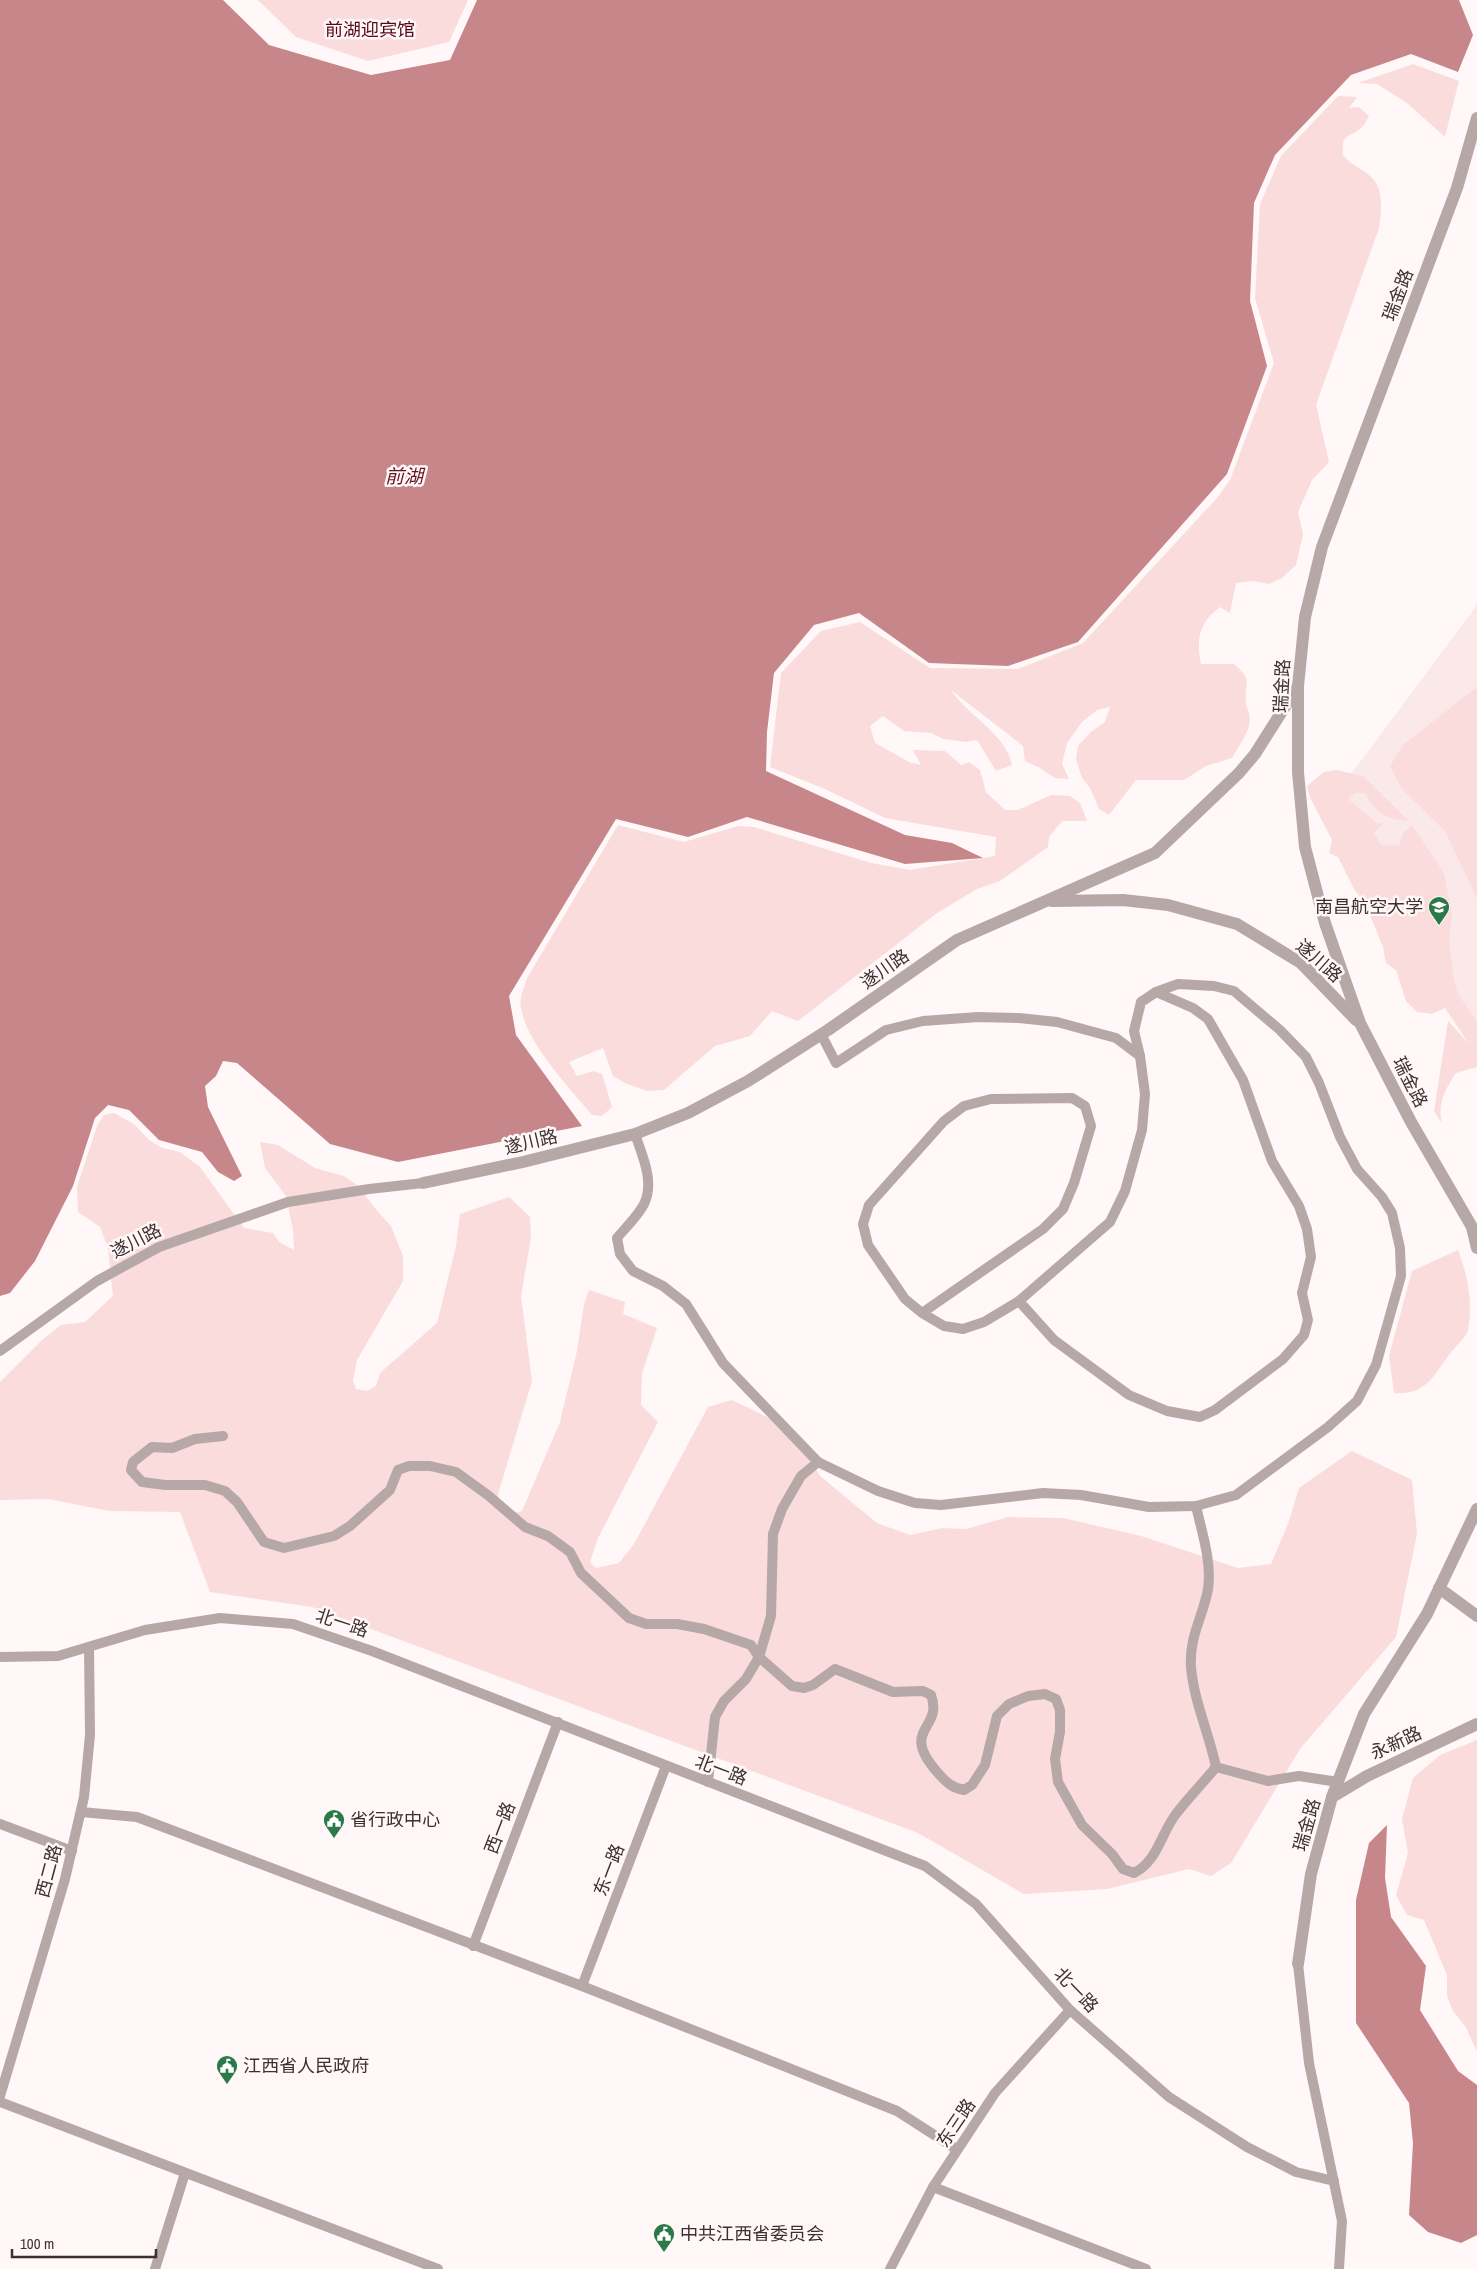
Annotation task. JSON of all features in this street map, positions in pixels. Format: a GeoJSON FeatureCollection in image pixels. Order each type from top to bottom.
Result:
{"type":"FeatureCollection","features":[{"type":"Feature","properties":{"kind":"street","name":"瑞金路"},"geometry":{"type":"LineString","coordinates":[[1477,118],[1451,206],[1322,547],[1305,617],[1298,686],[1298,772],[1305,847],[1325,923],[1360,1023],[1411,1122],[1472,1227],[1477,1248]]}},
{"type":"Feature","properties":{"kind":"street","name":"遂川路"},"geometry":{"type":"LineString","coordinates":[[0,1352],[97,1281],[160,1247],[288,1202],[369,1189],[423,1183],[523,1162],[634,1134],[688,1113],[748,1081],[821,1034],[957,940],[1155,853],[1239,773],[1255,754],[1298,686]]}},
{"type":"Feature","properties":{"kind":"street","name":"遂川路"},"geometry":{"type":"LineString","coordinates":[[1046,901],[1123,900],[1168,905],[1237,924],[1301,963],[1360,1023]]}},
{"type":"Feature","properties":{"kind":"street"},"geometry":{"type":"LineString","coordinates":[[634,1134],[644,1160],[649,1184],[644,1203],[617,1238],[620,1254],[633,1271],[664,1286],[686,1304],[723,1363],[818,1462],[878,1491],[916,1503],[941,1505],[1043,1492],[1081,1495],[1149,1507],[1196,1506],[1236,1495],[1328,1427],[1357,1401],[1376,1365],[1401,1276],[1400,1248],[1392,1213],[1382,1197],[1357,1169],[1340,1137],[1319,1083],[1306,1057],[1280,1030],[1234,991],[1214,986],[1178,984],[1156,992],[1141,1002],[1134,1031],[1140,1056],[1145,1094],[1143,1121],[1126,1191],[1110,1222],[1019,1302],[984,1322],[963,1329],[944,1326],[922,1313],[904,1299],[868,1245],[863,1224],[869,1206],[944,1121],[964,1106],[992,1099],[1072,1098],[1085,1106],[1091,1126],[1074,1182],[1063,1209],[1043,1229],[922,1313]]}},
{"type":"Feature","properties":{"kind":"street"},"geometry":{"type":"LineString","coordinates":[[1019,1302],[1054,1340],[1129,1395],[1167,1410],[1200,1417],[1215,1410],[1283,1359],[1304,1335],[1308,1320],[1302,1292],[1311,1256],[1307,1230],[1298,1206],[1272,1161],[1243,1080],[1208,1018],[1193,1008],[1156,992]]}},
{"type":"Feature","properties":{"kind":"street"},"geometry":{"type":"LineString","coordinates":[[821,1034],[836,1063],[886,1030],[923,1021],[978,1017],[1019,1018],[1057,1022],[1116,1038],[1140,1056]]}},
{"type":"Feature","properties":{"kind":"street"},"geometry":{"type":"LineString","coordinates":[[223,1436],[195,1439],[172,1448],[152,1447],[133,1462],[131,1470],[142,1482],[165,1485],[205,1485],[225,1491],[237,1502],[264,1542],[284,1548],[328,1538],[350,1526],[390,1490],[398,1470],[408,1466],[430,1466],[456,1472],[489,1496],[525,1527],[548,1536],[570,1552],[581,1573],[629,1618],[646,1624],[677,1624],[704,1630],[751,1645],[759,1657],[792,1686],[804,1688],[813,1685],[835,1669],[893,1692],[923,1691],[930,1695],[934,1704],[933,1713],[921,1736],[921,1746],[926,1759],[947,1783],[955,1789],[964,1790],[972,1785],[985,1765],[997,1716],[1010,1704],[1028,1696],[1045,1694],[1056,1699],[1060,1710],[1060,1725],[1055,1759],[1058,1782],[1082,1825],[1112,1854],[1123,1869],[1134,1873],[1148,1863],[1175,1815],[1216,1767]]}},
{"type":"Feature","properties":{"kind":"street"},"geometry":{"type":"LineString","coordinates":[[708,1782],[715,1717],[724,1702],[746,1679],[759,1657],[771,1616],[773,1534],[782,1509],[801,1476],[818,1462]]}},
{"type":"Feature","properties":{"kind":"street"},"geometry":{"type":"LineString","coordinates":[[1196,1506],[1210,1570],[1208,1590],[1193,1634],[1191,1666],[1199,1712],[1211,1742],[1216,1767]]}},
{"type":"Feature","properties":{"kind":"street","name":"瑞金路"},"geometry":{"type":"LineString","coordinates":[[1339,2269],[1342,2221],[1309,2063],[1298,1964],[1311,1874],[1332,1798],[1364,1714],[1427,1614],[1477,1509]]}},
{"type":"Feature","properties":{"kind":"street"},"geometry":{"type":"LineString","coordinates":[[1439,1588],[1477,1616]]}},
{"type":"Feature","properties":{"kind":"street","name":"北一路"},"geometry":{"type":"LineString","coordinates":[[0,1657],[58,1656],[145,1630],[220,1618],[293,1624],[372,1650],[926,1866],[976,1904],[1070,2010],[1169,2098],[1255,2151],[1296,2172],[1334,2181]]}},
{"type":"Feature","properties":{"kind":"street","name":"西二路"},"geometry":{"type":"LineString","coordinates":[[0,2096],[72,1852],[81,1812],[90,1735],[89,1647]]}},
{"type":"Feature","properties":{"kind":"street","name":"西一路"},"geometry":{"type":"LineString","coordinates":[[473,1946],[558,1722]]}},
{"type":"Feature","properties":{"kind":"street","name":"永新路"},"geometry":{"type":"LineString","coordinates":[[1332,1798],[1367,1776],[1477,1724]]}},
{"type":"Feature","properties":{"kind":"street","name":"东一路"},"geometry":{"type":"LineString","coordinates":[[582,1986],[666,1766]]}},
{"type":"Feature","properties":{"kind":"street"},"geometry":{"type":"LineString","coordinates":[[1216,1767],[1268,1781],[1299,1776],[1338,1782]]}},
{"type":"Feature","properties":{"kind":"street"},"geometry":{"type":"LineString","coordinates":[[81,1812],[137,1817],[582,1986],[897,2110],[956,2149]]}},
{"type":"Feature","properties":{"kind":"street"},"geometry":{"type":"LineString","coordinates":[[0,1824],[72,1852]]}},
{"type":"Feature","properties":{"kind":"street","name":"东三路"},"geometry":{"type":"LineString","coordinates":[[890,2269],[933,2187],[956,2149],[995,2093],[1070,2010]]}},
{"type":"Feature","properties":{"kind":"street"},"geometry":{"type":"LineString","coordinates":[[0,2102],[438,2269]]}},
{"type":"Feature","properties":{"kind":"street"},"geometry":{"type":"LineString","coordinates":[[155,2269],[185,2173]]}},
{"type":"Feature","properties":{"kind":"street"},"geometry":{"type":"LineString","coordinates":[[933,2187],[1146,2269]]}},
{"type":"Feature","properties":{"kind":"shaded area","name":"南昌航空大学"},"geometry":{"type":"Polygon","coordinates":[[[1477,600],[1477,1044],[1325,809],[1475,608],[1477,600]]]}},
{"type":"Feature","properties":{"kind":"green space","name":"前湖迎宾馆"},"geometry":{"type":"Polygon","coordinates":[[[258,0],[468,0],[449,42],[368,61],[296,37],[258,0]]]}},
{"type":"Feature","properties":{"kind":"green space"},"geometry":{"type":"Polygon","coordinates":[[[1413,64],[1459,81],[1445,137],[1407,103],[1377,84],[1358,83],[1413,64]]]}},
{"type":"Feature","properties":{"kind":"green space"},"geometry":{"type":"Polygon","coordinates":[[[1338,96],[1357,97],[1349,108],[1359,107],[1369,116],[1363,126],[1345,139],[1343,155],[1370,176],[1378,187],[1381,200],[1379,228],[1316,405],[1329,462],[1312,480],[1298,512],[1303,534],[1296,565],[1282,578],[1269,584],[1254,581],[1236,583],[1230,613],[1220,607],[1203,625],[1199,639],[1201,664],[1234,664],[1246,678],[1246,703],[1250,720],[1245,737],[1232,758],[1206,766],[1184,780],[1136,780],[1109,815],[1099,809],[1090,788],[1082,778],[1076,759],[1078,746],[1091,732],[1105,722],[1110,707],[1097,710],[1082,722],[1067,743],[1062,764],[1069,779],[1055,778],[1025,761],[1023,746],[951,690],[966,708],[1002,743],[1012,765],[996,771],[977,740],[966,742],[943,739],[931,733],[904,731],[883,716],[870,726],[875,743],[909,762],[921,765],[913,750],[945,751],[961,765],[969,762],[980,770],[986,792],[1005,810],[1018,810],[1051,795],[1070,796],[1080,803],[1087,821],[1062,821],[1049,837],[1048,847],[1000,881],[977,889],[937,913],[798,1021],[772,1011],[750,1036],[715,1046],[664,1090],[648,1091],[627,1084],[613,1076],[603,1048],[569,1062],[577,1076],[593,1071],[602,1074],[612,1107],[602,1116],[592,1115],[550,1064],[531,1036],[521,1008],[521,1000],[527,978],[618,825],[684,842],[738,826],[754,827],[871,863],[910,870],[995,856],[996,837],[885,818],[825,789],[770,767],[781,673],[821,631],[860,622],[930,668],[1018,669],[1083,643],[1217,498],[1230,480],[1274,363],[1255,298],[1260,204],[1281,156],[1338,96]]]}},
{"type":"Feature","properties":{"kind":"green space"},"geometry":{"type":"Polygon","coordinates":[[[1477,687],[1477,898],[1445,831],[1401,788],[1390,766],[1403,745],[1477,687]]]}},
{"type":"Feature","properties":{"kind":"green space"},"geometry":{"type":"Polygon","coordinates":[[[1336,770],[1363,776],[1409,821],[1387,817],[1377,811],[1365,793],[1355,793],[1348,799],[1378,824],[1384,823],[1374,833],[1381,845],[1399,846],[1403,833],[1412,825],[1444,873],[1452,914],[1449,942],[1454,980],[1458,994],[1477,1022],[1477,1067],[1456,1073],[1452,1079],[1441,1103],[1442,1124],[1434,1111],[1448,1021],[1469,1044],[1445,1008],[1432,1014],[1417,1012],[1406,1001],[1396,970],[1386,963],[1383,947],[1365,903],[1354,889],[1338,857],[1329,853],[1332,840],[1310,797],[1307,786],[1324,772],[1336,770]]]}},
{"type":"Feature","properties":{"kind":"green space"},"geometry":{"type":"Polygon","coordinates":[[[114,1113],[134,1124],[149,1140],[162,1148],[180,1152],[200,1167],[244,1228],[273,1233],[279,1242],[294,1250],[293,1230],[286,1196],[265,1168],[260,1142],[278,1145],[315,1168],[344,1176],[357,1185],[391,1226],[403,1256],[403,1281],[357,1360],[353,1380],[356,1389],[367,1391],[376,1386],[380,1373],[437,1323],[456,1246],[460,1214],[509,1197],[530,1217],[531,1237],[521,1296],[532,1381],[498,1494],[501,1507],[511,1514],[522,1511],[560,1422],[577,1351],[584,1304],[589,1290],[625,1302],[623,1314],[657,1328],[642,1373],[641,1405],[658,1422],[598,1538],[590,1562],[596,1568],[619,1563],[634,1544],[708,1407],[732,1400],[792,1429],[820,1476],[877,1523],[910,1535],[943,1528],[966,1529],[1008,1517],[1063,1518],[1141,1536],[1238,1568],[1271,1564],[1288,1524],[1299,1488],[1352,1451],[1412,1480],[1417,1534],[1396,1637],[1300,1749],[1231,1863],[1211,1876],[1189,1869],[1107,1889],[1024,1894],[918,1833],[312,1607],[210,1592],[180,1512],[110,1511],[48,1499],[0,1500],[0,1382],[41,1341],[61,1325],[85,1322],[113,1296],[108,1248],[100,1227],[78,1212],[77,1187],[97,1126],[104,1115],[114,1113]]]}},
{"type":"Feature","properties":{"kind":"green space"},"geometry":{"type":"Polygon","coordinates":[[[1458,1250],[1469,1289],[1470,1309],[1467,1333],[1429,1382],[1414,1391],[1394,1393],[1389,1356],[1412,1271],[1458,1250]]]}},
{"type":"Feature","properties":{"kind":"green space"},"geometry":{"type":"Polygon","coordinates":[[[1477,1740],[1477,2051],[1465,2026],[1453,2011],[1447,1996],[1447,1975],[1424,1920],[1407,1915],[1396,1895],[1408,1853],[1402,1819],[1413,1778],[1440,1755],[1477,1740]]]}},
{"type":"Feature","properties":{"kind":"water","name":"前湖"},"geometry":{"type":"Polygon","coordinates":[[[0,0],[223,0],[269,45],[371,75],[450,60],[477,0],[1459,0],[1473,35],[1458,72],[1411,54],[1351,75],[1275,155],[1254,203],[1250,301],[1267,366],[1227,474],[1078,642],[1008,666],[929,663],[859,613],[814,625],[774,673],[767,732],[766,771],[905,835],[952,843],[983,858],[905,864],[747,817],[688,837],[616,819],[509,996],[516,1035],[582,1126],[398,1162],[330,1144],[237,1063],[223,1061],[216,1076],[205,1086],[208,1107],[242,1176],[234,1181],[218,1172],[202,1152],[159,1140],[129,1110],[108,1105],[95,1118],[73,1186],[35,1261],[10,1293],[0,1296],[0,0]]]}},
{"type":"Feature","properties":{"kind":"water"},"geometry":{"type":"Polygon","coordinates":[[[1387,1825],[1385,1878],[1391,1917],[1426,1966],[1420,2010],[1458,2071],[1477,2085],[1477,2235],[1461,2243],[1428,2232],[1409,2215],[1413,2143],[1409,2103],[1356,2023],[1356,1900],[1369,1843],[1387,1825]]]}},
{"type":"Feature","properties":{"kind":"place","name":"南昌航空大学"},"geometry":{"type":"Point","coordinates":[1439,926]}},
{"type":"Feature","properties":{"kind":"place","name":"省行政中心"},"geometry":{"type":"Point","coordinates":[334,1839]}},
{"type":"Feature","properties":{"kind":"place","name":"江西省人民政府"},"geometry":{"type":"Point","coordinates":[227,2085]}},
{"type":"Feature","properties":{"kind":"place","name":"中共江西省委员会"},"geometry":{"type":"Point","coordinates":[664,2253]}}]}
